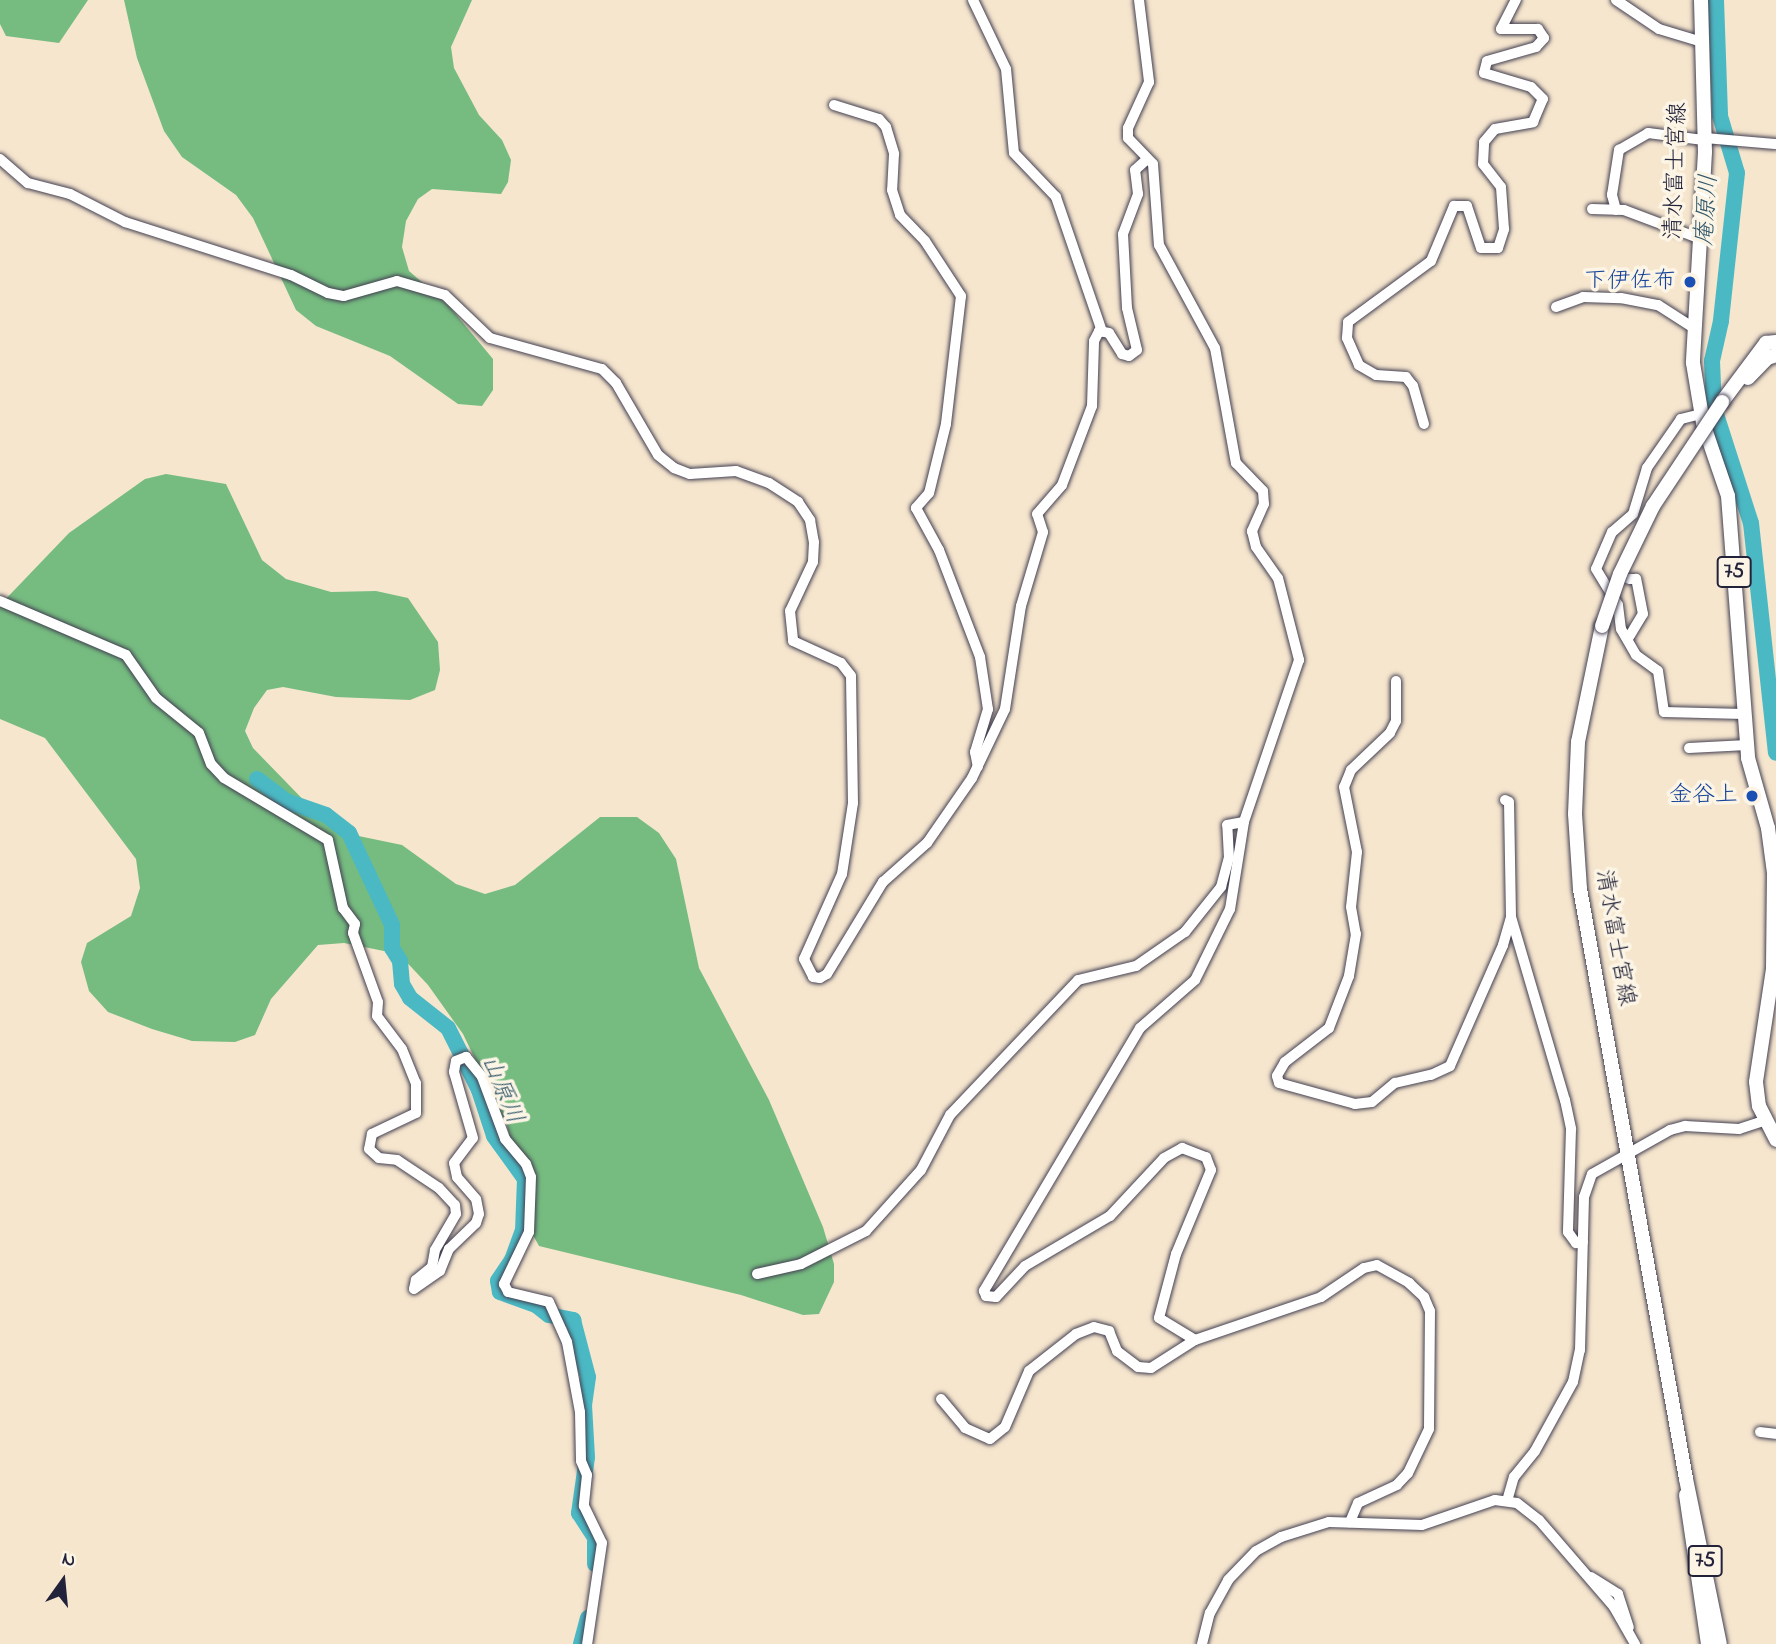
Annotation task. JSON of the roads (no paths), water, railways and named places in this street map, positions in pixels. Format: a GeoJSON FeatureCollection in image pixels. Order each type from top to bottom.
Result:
{"type":"FeatureCollection","features":[{"type":"Feature","properties":{"kind":"main road","name":"清水富士宮線"},"geometry":{"type":"LineString","coordinates":[[1701,0],[1704,139],[1693,363],[1702,414],[1728,496],[1747,745],[1774,873],[1774,969],[1756,1082],[1766,1120],[1776,1140]]}},
{"type":"Feature","properties":{"kind":"main road","name":"清水富士宮線"},"geometry":{"type":"LineString","coordinates":[[1720,1644],[1686,1479],[1577,854],[1578,742],[1602,626],[1620,574],[1653,506],[1721,402],[1766,343],[1776,342]]}},
{"type":"Feature","properties":{"kind":"main road","name":"清水富士宮線"},"geometry":{"type":"LineString","coordinates":[[1721,402],[1768,358],[1776,355]]}},
{"type":"Feature","properties":{"kind":"main road","name":"清水富士宮線"},"geometry":{"type":"LineString","coordinates":[[1686,1479],[1685,1516],[1708,1644]]}},
{"type":"Feature","properties":{"kind":"street"},"geometry":{"type":"LineString","coordinates":[[973,0],[1006,69],[1014,153],[1056,197],[1102,331],[1115,338],[1122,354],[1129,356],[1137,350],[1126,308],[1123,234],[1138,194],[1135,170],[1146,160]]}},
{"type":"Feature","properties":{"kind":"street"},"geometry":{"type":"LineString","coordinates":[[1139,0],[1149,82],[1128,128],[1128,138],[1146,160],[1153,164],[1160,245],[1215,348],[1236,463],[1263,491],[1264,504],[1252,531],[1256,547],[1278,578],[1299,660],[1244,822],[1230,909],[1195,980],[1140,1028],[984,1291],[986,1296],[996,1297],[1025,1266],[1110,1216],[1164,1158],[1182,1148],[1206,1157],[1211,1170],[1176,1254],[1159,1318],[1195,1340]]}},
{"type":"Feature","properties":{"kind":"street"},"geometry":{"type":"LineString","coordinates":[[1424,424],[1413,386],[1406,377],[1370,374],[1359,365],[1347,338],[1348,322],[1431,261],[1454,206],[1468,206],[1481,248],[1498,248],[1504,229],[1501,187],[1483,164],[1484,142],[1495,130],[1533,122],[1543,99],[1531,87],[1484,73],[1487,61],[1542,43],[1543,32],[1538,29],[1501,29],[1516,0]]}},
{"type":"Feature","properties":{"kind":"street"},"geometry":{"type":"LineString","coordinates":[[1616,0],[1659,29],[1702,42]]}},
{"type":"Feature","properties":{"kind":"street"},"geometry":{"type":"LineString","coordinates":[[834,105],[879,119],[886,127],[894,154],[892,190],[900,215],[925,241],[961,296],[946,424],[929,493],[916,508],[939,550],[980,657],[988,709],[975,752],[978,766]]}},
{"type":"Feature","properties":{"kind":"street"},"geometry":{"type":"LineString","coordinates":[[1616,210],[1612,195],[1619,150],[1648,133],[1776,144]]}},
{"type":"Feature","properties":{"kind":"street"},"geometry":{"type":"LineString","coordinates":[[0,159],[28,183],[70,194],[125,222],[291,275],[328,293],[344,296],[397,281],[445,295],[489,338],[602,369],[616,383],[658,455],[674,468],[690,474],[736,471],[769,483],[798,502],[810,520],[813,552],[792,604],[793,641],[841,663],[851,676],[853,803],[842,874],[804,959],[813,976],[827,974],[883,882],[926,843],[978,766],[1005,709],[1012,680],[1021,606],[1043,532],[1037,514],[1062,485],[1076,452],[1092,406],[1094,341],[1102,331]]}},
{"type":"Feature","properties":{"kind":"street"},"geometry":{"type":"LineString","coordinates":[[1592,209],[1616,210],[1698,238]]}},
{"type":"Feature","properties":{"kind":"street"},"geometry":{"type":"LineString","coordinates":[[1556,307],[1583,297],[1621,298],[1658,305],[1694,328]]}},
{"type":"Feature","properties":{"kind":"street"},"geometry":{"type":"LineString","coordinates":[[1702,414],[1681,419],[1654,458],[1642,478],[1633,514],[1612,532],[1596,569],[1618,605],[1621,629],[1629,637],[1636,655],[1658,671],[1664,712],[1744,714]]}},
{"type":"Feature","properties":{"kind":"street"},"geometry":{"type":"LineString","coordinates":[[1629,579],[1636,579],[1643,614],[1629,637]]}},
{"type":"Feature","properties":{"kind":"street"},"geometry":{"type":"LineString","coordinates":[[0,601],[126,655],[156,698],[199,733],[211,764],[224,778],[328,840],[343,908],[355,924],[357,946],[378,1002],[377,1016],[402,1049],[416,1083],[416,1113],[372,1134],[369,1149],[379,1158],[407,1167],[439,1188],[455,1205],[456,1214],[435,1250],[432,1267],[416,1280],[414,1289],[440,1271],[449,1249],[479,1214],[475,1199],[457,1177],[454,1163],[473,1138],[454,1072],[456,1061],[466,1057],[482,1077],[505,1139],[526,1164],[531,1177],[529,1232],[504,1284],[508,1292],[549,1302],[567,1342],[580,1412],[581,1461],[587,1475],[584,1506],[602,1543],[587,1644]]}},
{"type":"Feature","properties":{"kind":"street"},"geometry":{"type":"LineString","coordinates":[[1396,681],[1396,721],[1390,733],[1351,770],[1344,787],[1357,852],[1351,907],[1356,934],[1349,976],[1329,1028],[1285,1062],[1277,1076],[1279,1083],[1355,1104],[1372,1101],[1395,1083],[1431,1075],[1450,1066],[1503,945],[1511,917]]}},
{"type":"Feature","properties":{"kind":"street"},"geometry":{"type":"LineString","coordinates":[[1689,748],[1747,745]]}},
{"type":"Feature","properties":{"kind":"street"},"geometry":{"type":"LineString","coordinates":[[1506,800],[1509,802],[1511,917],[1565,1100],[1571,1129],[1568,1232],[1576,1242],[1583,1242]]}},
{"type":"Feature","properties":{"kind":"street"},"geometry":{"type":"LineString","coordinates":[[757,1274],[801,1264],[866,1231],[921,1170],[950,1115],[1078,980],[1136,967],[1185,932],[1221,887],[1229,858],[1227,825],[1244,822]]}},
{"type":"Feature","properties":{"kind":"street"},"geometry":{"type":"LineString","coordinates":[[1507,1501],[1514,1477],[1535,1451],[1573,1382],[1580,1350],[1586,1185],[1592,1174],[1678,1128],[1739,1129],[1766,1120]]}},
{"type":"Feature","properties":{"kind":"street"},"geometry":{"type":"LineString","coordinates":[[941,1399],[965,1428],[990,1438],[1005,1427],[1029,1371],[1076,1335],[1094,1327],[1109,1331],[1117,1352],[1138,1367],[1151,1368],[1195,1340],[1321,1297],[1364,1268],[1377,1265],[1424,1297],[1430,1311],[1429,1429],[1422,1452],[1397,1485],[1358,1503],[1350,1522]]}},
{"type":"Feature","properties":{"kind":"street"},"geometry":{"type":"LineString","coordinates":[[1760,1432],[1776,1434]]}},
{"type":"Feature","properties":{"kind":"street"},"geometry":{"type":"LineString","coordinates":[[1202,1644],[1218,1596],[1246,1559],[1299,1530],[1350,1522],[1422,1525],[1482,1502],[1507,1501],[1528,1510],[1585,1574],[1630,1632],[1635,1644]]}},
{"type":"Feature","properties":{"kind":"waterway","name":"庵原川"},"geometry":{"type":"LineString","coordinates":[[1716,0],[1720,116],[1737,173],[1721,321],[1712,361],[1714,408],[1751,523],[1776,753]]}},
{"type":"Feature","properties":{"kind":"waterway","name":"山原川"},"geometry":{"type":"LineString","coordinates":[[257,779],[286,801],[326,815],[349,833],[392,925],[392,948],[400,961],[402,984],[410,998],[448,1028],[479,1090],[494,1136],[525,1179],[523,1230],[512,1260],[498,1281],[500,1292],[536,1305],[549,1315],[573,1320],[588,1377],[584,1405],[587,1457],[579,1513],[595,1538],[595,1564]]}},
{"type":"Feature","properties":{"kind":"waterway","name":"山原川"},"geometry":{"type":"LineString","coordinates":[[581,1644],[588,1618]]}},
{"type":"Feature","properties":{"kind":"place","name":"下伊佐布"},"geometry":{"type":"Point","coordinates":[1690,282]}},
{"type":"Feature","properties":{"kind":"place","name":"金谷上"},"geometry":{"type":"Point","coordinates":[1752,796]}}]}
